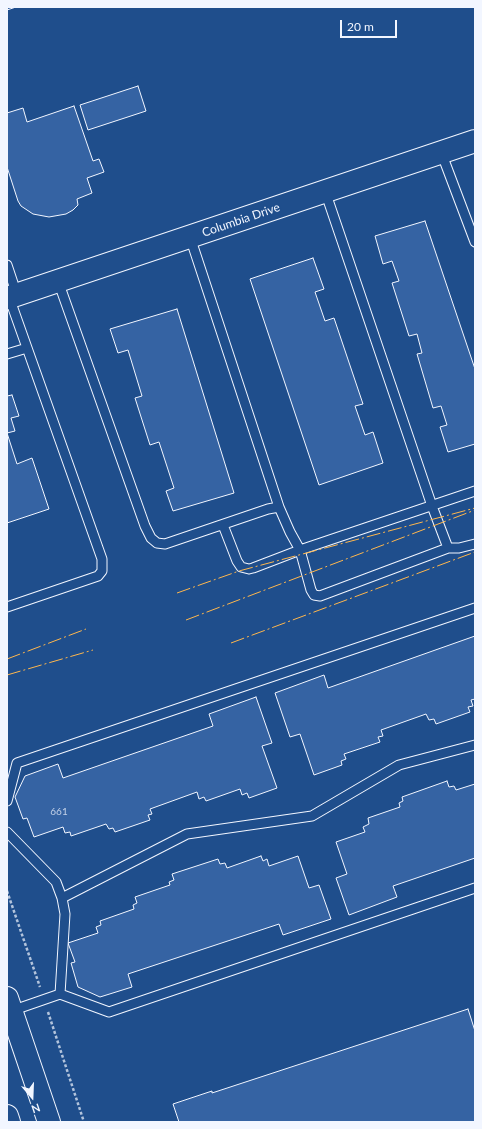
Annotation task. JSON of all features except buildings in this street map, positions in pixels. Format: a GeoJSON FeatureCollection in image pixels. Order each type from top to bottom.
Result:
{"type":"FeatureCollection","features":[{"type":"Feature","properties":{"kind":"street","name":"Columbia Drive"},"geometry":{"type":"LineString","coordinates":[[11,297],[475,141]]}},
{"type":"Feature","properties":{"kind":"street"},"geometry":{"type":"LineString","coordinates":[[9,1005],[49,1122]]}},
{"type":"Feature","properties":{"kind":"street"},"geometry":{"type":"LineString","coordinates":[[7,1116],[9,1122]]}},
{"type":"Feature","properties":{"kind":"lane"},"geometry":{"type":"LineString","coordinates":[[441,152],[475,242]]}},
{"type":"Feature","properties":{"kind":"lane"},"geometry":{"type":"LineString","coordinates":[[324,191],[432,506],[448,548]]}},
{"type":"Feature","properties":{"kind":"lane"},"geometry":{"type":"LineString","coordinates":[[190,237],[279,507],[300,550],[311,590],[314,595],[320,596],[448,548],[459,548],[475,544]]}},
{"type":"Feature","properties":{"kind":"lane"},"geometry":{"type":"LineString","coordinates":[[7,265],[11,297],[27,348],[102,559],[102,570],[98,576],[7,607]]}},
{"type":"Feature","properties":{"kind":"lane"},"geometry":{"type":"LineString","coordinates":[[58,281],[145,526],[151,538],[165,544],[268,509],[279,507]]}},
{"type":"Feature","properties":{"kind":"lane"},"geometry":{"type":"LineString","coordinates":[[7,354],[27,348]]}},
{"type":"Feature","properties":{"kind":"lane"},"geometry":{"type":"LineString","coordinates":[[223,525],[237,561],[241,567],[249,569],[300,550],[475,491]]}},
{"type":"Feature","properties":{"kind":"lane"},"geometry":{"type":"LineString","coordinates":[[7,801],[17,763],[475,608]]}},
{"type":"Feature","properties":{"kind":"lane"},"geometry":{"type":"LineString","coordinates":[[62,898],[187,834],[312,816],[399,765],[475,745]]}},
{"type":"Feature","properties":{"kind":"lane"},"geometry":{"type":"LineString","coordinates":[[7,832],[56,882],[62,898],[65,914],[60,994]]}},
{"type":"Feature","properties":{"kind":"lane"},"geometry":{"type":"LineString","coordinates":[[9,1005],[60,994],[109,1012],[475,888]]}},
{"type":"Feature","properties":{"kind":"power"},"geometry":{"type":"LineString","coordinates":[[177,593],[239,571],[475,508]]}},
{"type":"Feature","properties":{"kind":"power"},"geometry":{"type":"LineString","coordinates":[[186,620],[475,510]]}},
{"type":"Feature","properties":{"kind":"power"},"geometry":{"type":"LineString","coordinates":[[231,643],[475,552]]}},
{"type":"Feature","properties":{"kind":"power"},"geometry":{"type":"LineString","coordinates":[[7,659],[86,629]]}},
{"type":"Feature","properties":{"kind":"power"},"geometry":{"type":"LineString","coordinates":[[7,675],[93,650]]}}]}
